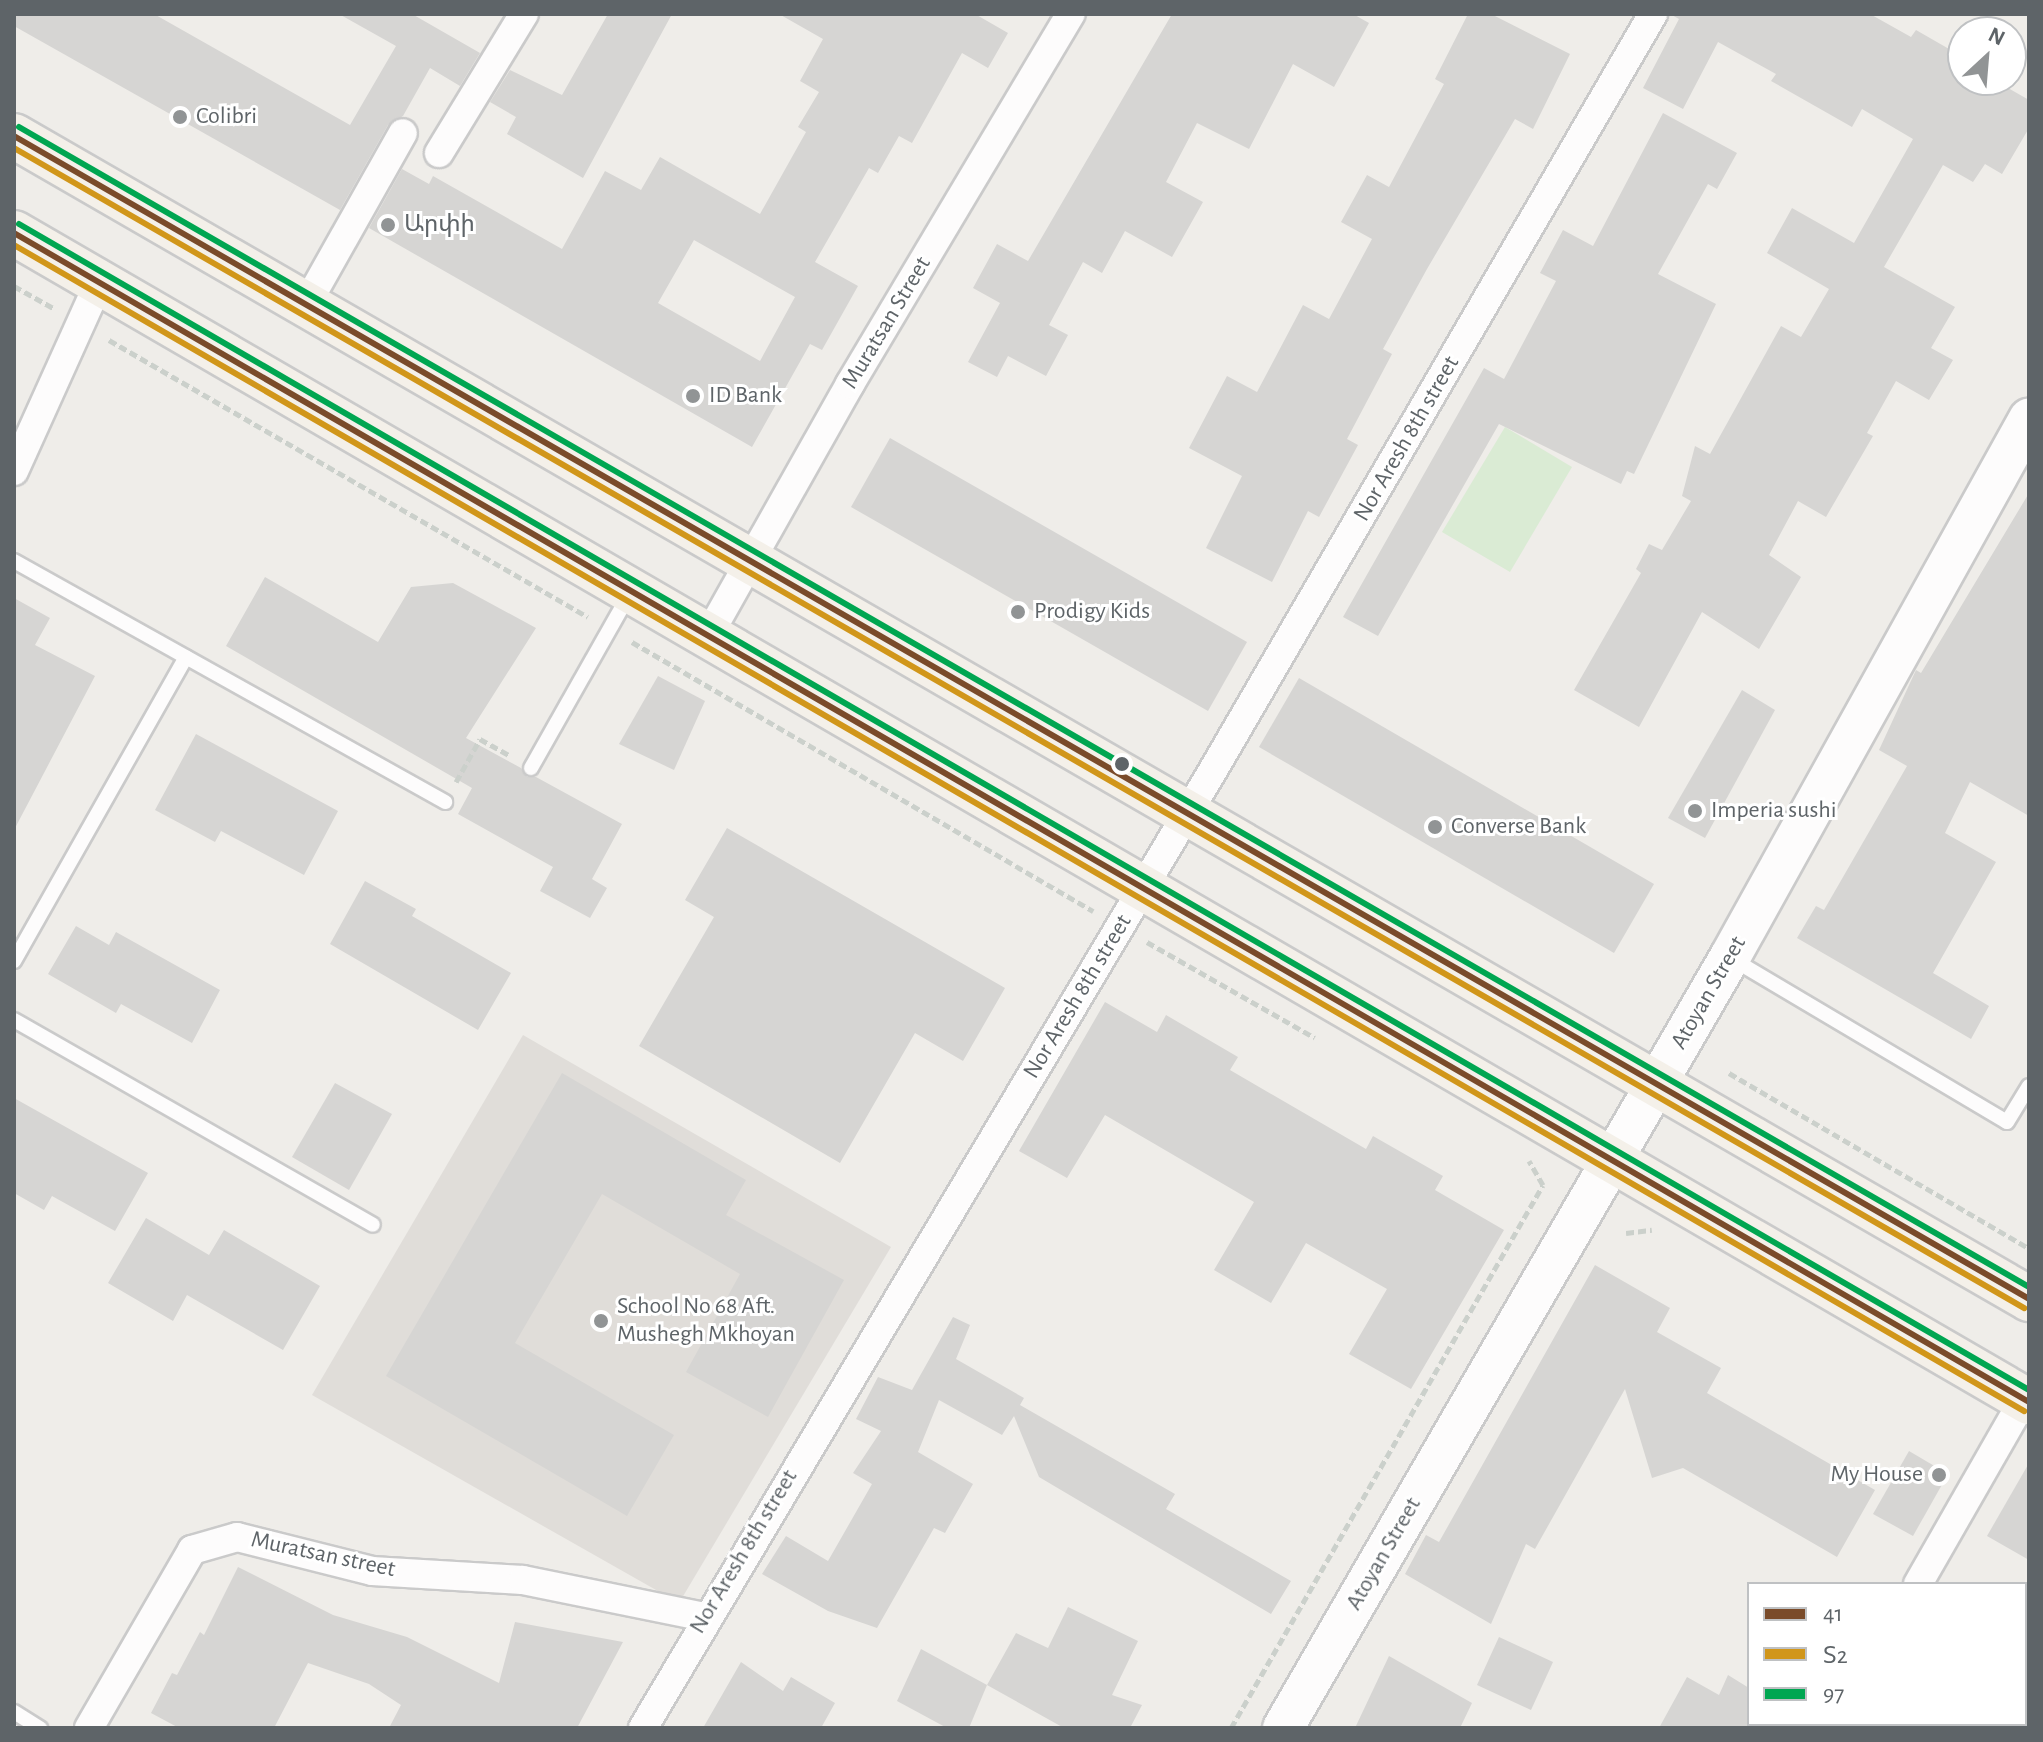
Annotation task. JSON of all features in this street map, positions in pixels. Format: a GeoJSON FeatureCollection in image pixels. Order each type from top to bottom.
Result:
{"type":"FeatureCollection","features":[{"type":"Feature","properties":{"kind":"main road"},"geometry":{"type":"LineString","coordinates":[[14,136],[2029,1299]]}},
{"type":"Feature","properties":{"kind":"main road"},"geometry":{"type":"LineString","coordinates":[[14,233],[2027,1401]]}},
{"type":"Feature","properties":{"kind":"main road","name":"Atoyan Street"},"geometry":{"type":"LineString","coordinates":[[1283,1728],[1730,957],[2029,419]]}},
{"type":"Feature","properties":{"kind":"street"},"geometry":{"type":"LineString","coordinates":[[439,153],[524,14]]}},
{"type":"Feature","properties":{"kind":"street","name":"Muratsan Street"},"geometry":{"type":"LineString","coordinates":[[708,636],[850,384],[1071,14]]}},
{"type":"Feature","properties":{"kind":"street","name":"Nor Aresh 8th street"},"geometry":{"type":"LineString","coordinates":[[643,1728],[705,1617],[1121,927],[1653,14]]}},
{"type":"Feature","properties":{"kind":"street"},"geometry":{"type":"LineString","coordinates":[[306,305],[403,133]]}},
{"type":"Feature","properties":{"kind":"street"},"geometry":{"type":"LineString","coordinates":[[14,471],[99,283]]}},
{"type":"Feature","properties":{"kind":"street"},"geometry":{"type":"LineString","coordinates":[[1919,1582],[2027,1401]]}},
{"type":"Feature","properties":{"kind":"street","name":"Muratsan street"},"geometry":{"type":"LineString","coordinates":[[89,1728],[192,1550],[237,1537],[372,1571],[523,1580],[705,1617]]}},
{"type":"Feature","properties":{"kind":"lane"},"geometry":{"type":"LineString","coordinates":[[14,561],[445,802]]}},
{"type":"Feature","properties":{"kind":"lane"},"geometry":{"type":"LineString","coordinates":[[531,768],[632,591]]}},
{"type":"Feature","properties":{"kind":"lane"},"geometry":{"type":"LineString","coordinates":[[14,961],[186,657]]}},
{"type":"Feature","properties":{"kind":"lane"},"geometry":{"type":"LineString","coordinates":[[1730,957],[2007,1122],[2029,1086]]}},
{"type":"Feature","properties":{"kind":"lane"},"geometry":{"type":"LineString","coordinates":[[14,1020],[373,1225]]}},
{"type":"Feature","properties":{"kind":"lane"},"geometry":{"type":"LineString","coordinates":[[14,1712],[40,1728]]}},
{"type":"Feature","properties":{"kind":"path"},"geometry":{"type":"LineString","coordinates":[[14,286],[1328,1046]]}},
{"type":"Feature","properties":{"kind":"path"},"geometry":{"type":"LineString","coordinates":[[445,802],[480,739],[531,768]]}},
{"type":"Feature","properties":{"kind":"path"},"geometry":{"type":"LineString","coordinates":[[1729,1073],[2029,1248]]}},
{"type":"Feature","properties":{"kind":"path"},"geometry":{"type":"LineString","coordinates":[[1231,1728],[1543,1185],[1529,1161],[1516,1154]]}},
{"type":"Feature","properties":{"kind":"path"},"geometry":{"type":"LineString","coordinates":[[1626,1233],[1657,1229]]}},
{"type":"Feature","properties":{"kind":"shaded area","name":"School No 68 Aft. Mushegh Mkhoyan"},"geometry":{"type":"Polygon","coordinates":[[[523,1035],[891,1247],[679,1603],[312,1395],[523,1035]]]}},
{"type":"Feature","properties":{"kind":"green space"},"geometry":{"type":"Polygon","coordinates":[[[1505,427],[1572,467],[1510,572],[1442,532],[1505,427]]]}},
{"type":"Feature","properties":{"kind":"building"},"geometry":{"type":"Polygon","coordinates":[[[14,14],[154,14],[350,125],[396,46],[339,14],[412,14],[480,53],[460,86],[430,68],[403,116],[388,125],[340,210],[14,26],[14,14]]]}},
{"type":"Feature","properties":{"kind":"building"},"geometry":{"type":"Polygon","coordinates":[[[608,14],[672,14],[583,178],[507,134],[516,117],[490,102],[510,70],[562,95],[608,14]]]}},
{"type":"Feature","properties":{"kind":"building"},"geometry":{"type":"Polygon","coordinates":[[[779,14],[975,14],[1008,33],[988,68],[962,53],[912,143],[899,136],[878,173],[869,168],[815,262],[858,286],[822,350],[810,344],[752,447],[369,228],[402,169],[429,184],[433,176],[562,249],[605,171],[641,190],[660,157],[760,214],[806,132],[798,127],[819,92],[800,81],[823,39],[779,14]],[[694,240],[658,303],[760,361],[795,297],[694,240]]]}},
{"type":"Feature","properties":{"kind":"building"},"geometry":{"type":"Polygon","coordinates":[[[1172,14],[1353,14],[1369,23],[1334,87],[1293,64],[1249,149],[1197,123],[1166,182],[1203,202],[1172,257],[1125,231],[1102,273],[1083,262],[1049,325],[1068,335],[1046,376],[1008,356],[997,377],[968,362],[1000,303],[973,288],[997,244],[1028,261],[1172,14]]]}},
{"type":"Feature","properties":{"kind":"building"},"geometry":{"type":"Polygon","coordinates":[[[1468,14],[1491,14],[1570,54],[1533,129],[1515,119],[1427,269],[1383,349],[1392,354],[1347,439],[1358,445],[1319,517],[1308,511],[1272,582],[1206,548],[1242,476],[1189,448],[1227,376],[1257,392],[1303,305],[1329,319],[1372,239],[1341,222],[1367,175],[1389,187],[1444,84],[1435,79],[1468,14]]]}},
{"type":"Feature","properties":{"kind":"building"},"geometry":{"type":"Polygon","coordinates":[[[1670,14],[1870,14],[1911,37],[1916,30],[1947,48],[1947,96],[2022,96],[2029,100],[2029,128],[2002,174],[1985,164],[1973,182],[1943,165],[1884,267],[1955,307],[1931,348],[1953,360],[1929,400],[1896,381],[1867,433],[1873,436],[1826,517],[1798,501],[1769,555],[1801,577],[1759,649],[1702,612],[1639,727],[1574,690],[1641,573],[1636,569],[1649,544],[1662,550],[1691,501],[1682,496],[1695,446],[1710,454],[1781,326],[1801,337],[1829,289],[1767,253],[1792,208],[1854,243],[1913,139],[1862,109],[1852,127],[1771,81],[1776,74],[1718,42],[1683,109],[1643,88],[1679,19],[1670,14]]]}},
{"type":"Feature","properties":{"kind":"building"},"geometry":{"type":"Polygon","coordinates":[[[1663,113],[1737,153],[1717,189],[1708,184],[1658,274],[1716,304],[1634,474],[1627,471],[1621,484],[1499,424],[1378,636],[1343,617],[1484,368],[1504,379],[1556,281],[1540,273],[1563,230],[1593,246],[1663,113]]]}},
{"type":"Feature","properties":{"kind":"building"},"geometry":{"type":"Polygon","coordinates":[[[890,438],[1247,642],[1208,711],[851,507],[890,438]]]}},
{"type":"Feature","properties":{"kind":"building"},"geometry":{"type":"Polygon","coordinates":[[[2029,493],[2029,816],[1970,782],[1945,833],[1996,862],[1933,973],[1989,1006],[1971,1039],[1797,938],[1816,906],[1824,910],[1907,766],[1879,750],[1916,670],[1921,673],[2029,493]]]}},
{"type":"Feature","properties":{"kind":"building"},"geometry":{"type":"Polygon","coordinates":[[[265,577],[378,642],[411,587],[453,583],[536,628],[466,738],[521,768],[527,777],[536,777],[622,824],[592,879],[607,888],[590,918],[540,891],[553,867],[458,814],[472,788],[226,646],[265,577]]]}},
{"type":"Feature","properties":{"kind":"building"},"geometry":{"type":"Polygon","coordinates":[[[14,598],[50,618],[35,645],[95,676],[14,830],[14,598]]]}},
{"type":"Feature","properties":{"kind":"building"},"geometry":{"type":"Polygon","coordinates":[[[658,676],[705,701],[674,770],[619,744],[658,676]]]}},
{"type":"Feature","properties":{"kind":"building"},"geometry":{"type":"Polygon","coordinates":[[[1299,678],[1654,884],[1614,953],[1259,747],[1299,678]]]}},
{"type":"Feature","properties":{"kind":"building"},"geometry":{"type":"Polygon","coordinates":[[[1742,690],[1775,710],[1705,838],[1668,818],[1742,690]]]}},
{"type":"Feature","properties":{"kind":"building"},"geometry":{"type":"Polygon","coordinates":[[[196,734],[338,811],[304,875],[221,831],[215,842],[155,810],[196,734]]]}},
{"type":"Feature","properties":{"kind":"building"},"geometry":{"type":"Polygon","coordinates":[[[727,828],[1005,988],[963,1061],[915,1033],[840,1163],[639,1046],[714,917],[685,900],[727,828]]]}},
{"type":"Feature","properties":{"kind":"building"},"geometry":{"type":"Polygon","coordinates":[[[365,881],[416,909],[412,916],[511,973],[478,1030],[330,944],[365,881]]]}},
{"type":"Feature","properties":{"kind":"building"},"geometry":{"type":"Polygon","coordinates":[[[76,926],[109,945],[116,932],[220,990],[192,1043],[121,1004],[116,1013],[48,974],[76,926]]]}},
{"type":"Feature","properties":{"kind":"building"},"geometry":{"type":"Polygon","coordinates":[[[1105,1002],[1157,1032],[1166,1015],[1238,1057],[1230,1070],[1366,1149],[1373,1136],[1443,1176],[1435,1190],[1504,1230],[1411,1389],[1349,1354],[1387,1289],[1306,1243],[1271,1303],[1214,1270],[1254,1202],[1105,1115],[1067,1178],[1019,1151],[1105,1002]]]}},
{"type":"Feature","properties":{"kind":"building"},"geometry":{"type":"Polygon","coordinates":[[[562,1073],[746,1180],[726,1215],[844,1280],[768,1417],[686,1372],[740,1274],[602,1194],[515,1343],[674,1435],[627,1516],[386,1376],[562,1073]]]}},
{"type":"Feature","properties":{"kind":"building"},"geometry":{"type":"Polygon","coordinates":[[[335,1083],[392,1114],[349,1190],[292,1157],[335,1083]]]}},
{"type":"Feature","properties":{"kind":"building"},"geometry":{"type":"Polygon","coordinates":[[[14,1098],[148,1173],[115,1231],[52,1196],[44,1210],[14,1193],[14,1098]]]}},
{"type":"Feature","properties":{"kind":"building"},"geometry":{"type":"Polygon","coordinates":[[[146,1218],[209,1255],[224,1230],[320,1286],[283,1350],[187,1295],[173,1321],[108,1283],[146,1218]]]}},
{"type":"Feature","properties":{"kind":"building"},"geometry":{"type":"Polygon","coordinates":[[[1595,1265],[1670,1308],[1657,1332],[1721,1368],[1707,1393],[1875,1490],[1837,1557],[1683,1468],[1652,1478],[1625,1389],[1535,1549],[1526,1544],[1491,1624],[1405,1574],[1426,1535],[1439,1542],[1595,1265]]]}},
{"type":"Feature","properties":{"kind":"building"},"geometry":{"type":"Polygon","coordinates":[[[953,1317],[970,1325],[956,1359],[1024,1398],[1020,1405],[1175,1494],[1166,1509],[1291,1581],[1271,1614],[1039,1477],[1014,1416],[1002,1435],[939,1400],[918,1452],[973,1484],[945,1533],[934,1528],[877,1628],[828,1611],[762,1574],[786,1536],[828,1561],[872,1484],[853,1473],[881,1431],[856,1419],[878,1377],[912,1390],[953,1317]]]}},
{"type":"Feature","properties":{"kind":"building"},"geometry":{"type":"Polygon","coordinates":[[[1909,1451],[1948,1474],[1913,1536],[1873,1514],[1909,1451]]]}},
{"type":"Feature","properties":{"kind":"building"},"geometry":{"type":"Polygon","coordinates":[[[2029,1463],[2029,1560],[1987,1536],[2029,1463]]]}},
{"type":"Feature","properties":{"kind":"building"},"geometry":{"type":"Polygon","coordinates":[[[238,1567],[333,1615],[407,1637],[499,1683],[515,1622],[623,1642],[577,1728],[389,1728],[401,1705],[369,1684],[308,1663],[274,1728],[179,1728],[151,1713],[172,1673],[177,1675],[200,1632],[204,1635],[238,1567]]]}},
{"type":"Feature","properties":{"kind":"building"},"geometry":{"type":"Polygon","coordinates":[[[1068,1607],[1138,1641],[1112,1695],[1142,1705],[1130,1728],[1064,1728],[987,1685],[1016,1633],[1048,1648],[1068,1607]]]}},
{"type":"Feature","properties":{"kind":"building"},"geometry":{"type":"Polygon","coordinates":[[[1499,1637],[1553,1662],[1531,1710],[1477,1685],[1499,1637]]]}},
{"type":"Feature","properties":{"kind":"building"},"geometry":{"type":"Polygon","coordinates":[[[921,1649],[987,1685],[969,1728],[947,1728],[897,1701],[921,1649]]]}},
{"type":"Feature","properties":{"kind":"building"},"geometry":{"type":"Polygon","coordinates":[[[1389,1656],[1472,1703],[1460,1728],[1355,1728],[1389,1656]]]}},
{"type":"Feature","properties":{"kind":"building"},"geometry":{"type":"Polygon","coordinates":[[[741,1662],[783,1691],[791,1677],[835,1703],[821,1728],[703,1728],[741,1662]]]}},
{"type":"Feature","properties":{"kind":"building"},"geometry":{"type":"Polygon","coordinates":[[[1728,1675],[1747,1687],[1749,1728],[1659,1728],[1687,1677],[1719,1695],[1728,1675]]]}},
{"type":"Feature","properties":{"kind":"transit line","name":"97"},"geometry":{"type":"LineString","coordinates":[[19,127],[2029,1287]]}},
{"type":"Feature","properties":{"kind":"transit line","name":"41"},"geometry":{"type":"LineString","coordinates":[[14,136],[2029,1299]]}},
{"type":"Feature","properties":{"kind":"transit line","name":"Տ2"},"geometry":{"type":"LineString","coordinates":[[14,148],[2024,1308]]}},
{"type":"Feature","properties":{"kind":"transit line","name":"97"},"geometry":{"type":"LineString","coordinates":[[19,224],[2029,1390]]}},
{"type":"Feature","properties":{"kind":"transit line","name":"41"},"geometry":{"type":"LineString","coordinates":[[14,233],[2029,1402]]}},
{"type":"Feature","properties":{"kind":"transit line","name":"Տ2"},"geometry":{"type":"LineString","coordinates":[[14,245],[2024,1411]]}},
{"type":"Feature","properties":{"kind":"place","name":"Colibri"},"geometry":{"type":"Point","coordinates":[180,117]}},
{"type":"Feature","properties":{"kind":"place","name":"Արփի"},"geometry":{"type":"Point","coordinates":[388,225]}},
{"type":"Feature","properties":{"kind":"place","name":"ID Bank"},"geometry":{"type":"Point","coordinates":[693,396]}},
{"type":"Feature","properties":{"kind":"place","name":"Prodigy Kids"},"geometry":{"type":"Point","coordinates":[1018,612]}},
{"type":"Feature","properties":{"kind":"place","name":"Imperia sushi"},"geometry":{"type":"Point","coordinates":[1695,811]}},
{"type":"Feature","properties":{"kind":"place","name":"Converse Bank"},"geometry":{"type":"Point","coordinates":[1435,827]}},
{"type":"Feature","properties":{"kind":"place","name":"School No 68 Aft. Mushegh Mkhoyan"},"geometry":{"type":"Point","coordinates":[601,1321]}},
{"type":"Feature","properties":{"kind":"place","name":"My House"},"geometry":{"type":"Point","coordinates":[1939,1475]}}]}
